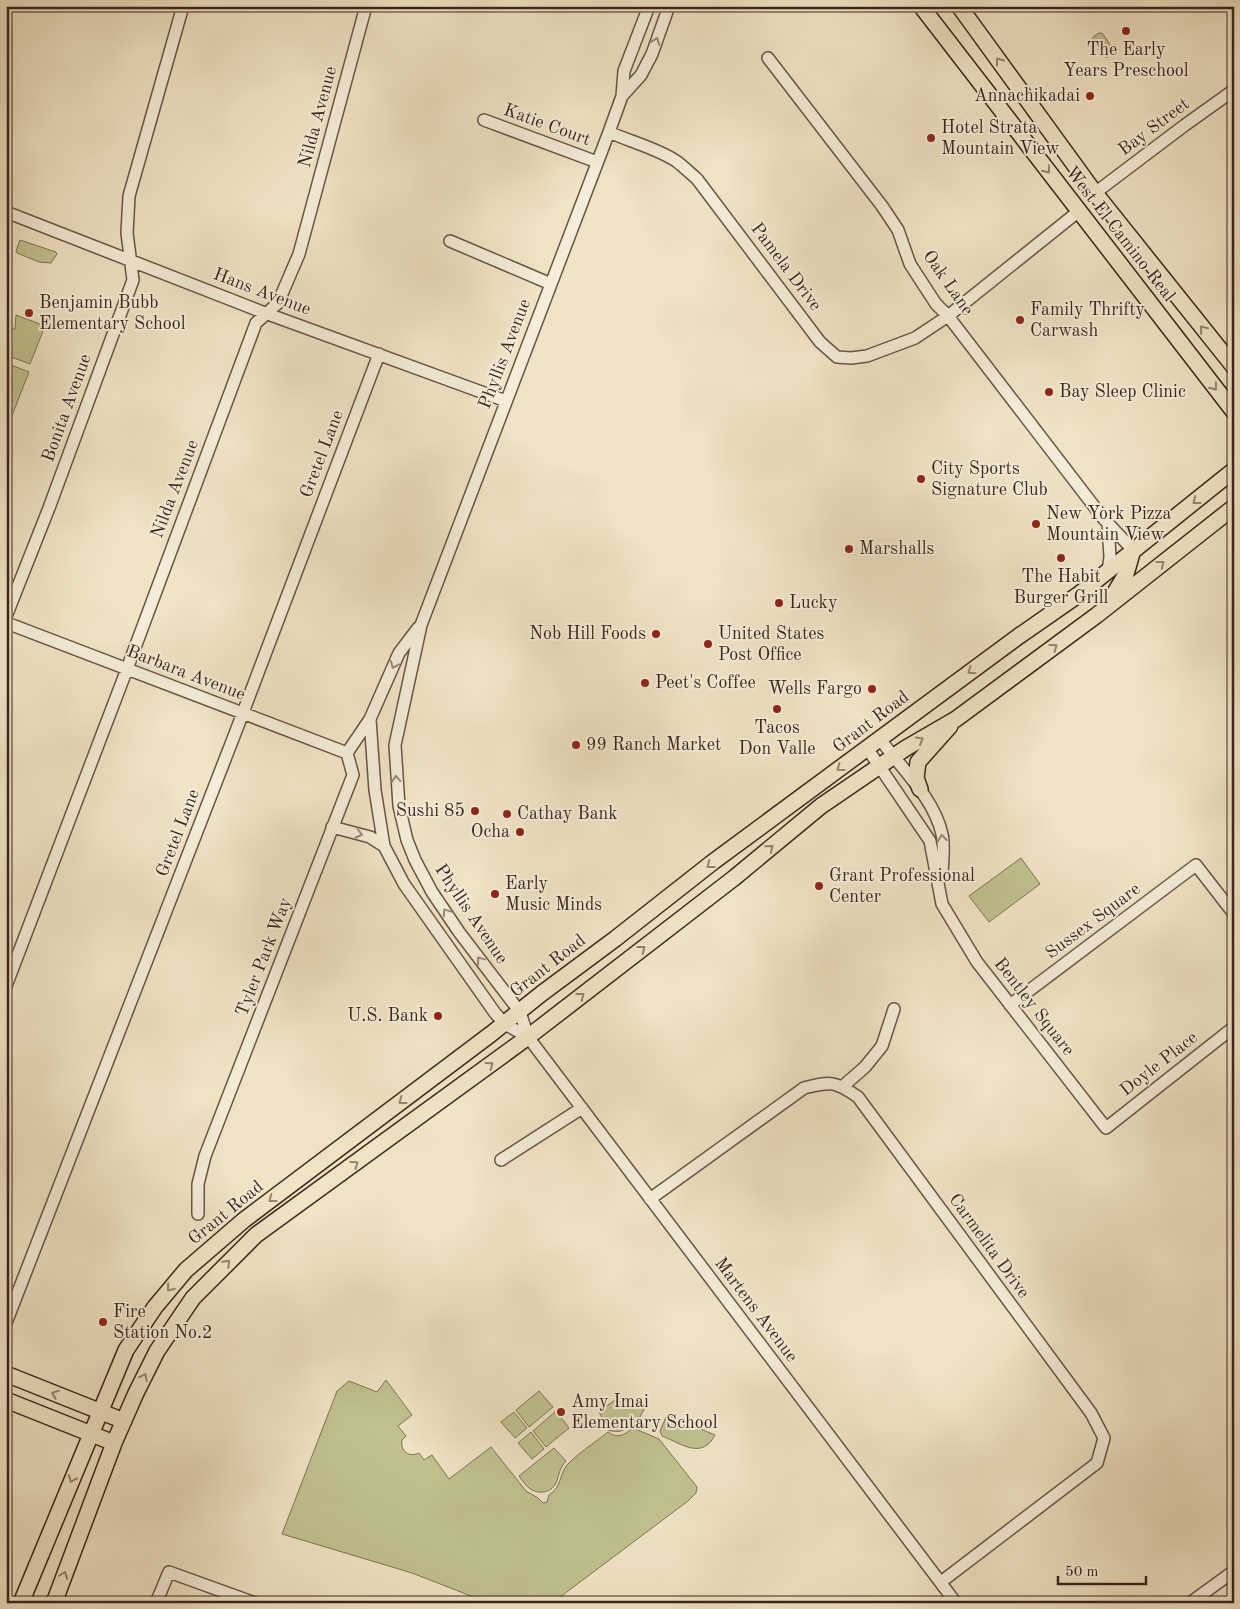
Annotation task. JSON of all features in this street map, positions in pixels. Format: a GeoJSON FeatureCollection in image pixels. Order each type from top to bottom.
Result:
{"type":"FeatureCollection","features":[{"type":"Feature","properties":{"kind":"main road","name":"West El Camino Real"},"geometry":{"type":"LineString","coordinates":[[921,6],[1234,412]]}},
{"type":"Feature","properties":{"kind":"main road","name":"West El Camino Real"},"geometry":{"type":"LineString","coordinates":[[959,6],[1096,193],[1234,367]]}},
{"type":"Feature","properties":{"kind":"main road","name":"Grant Road"},"geometry":{"type":"LineString","coordinates":[[21,1603],[119,1366],[136,1335],[155,1307],[186,1270],[244,1220],[505,1024],[713,862],[1019,636],[1078,595],[1234,470]]}},
{"type":"Feature","properties":{"kind":"main road","name":"Grant Road"},"geometry":{"type":"LineString","coordinates":[[54,1603],[114,1443],[156,1352],[193,1298],[256,1235],[528,1037],[734,878],[821,806],[879,766],[956,719],[1107,607],[1234,507]]}},
{"type":"Feature","properties":{"kind":"main road"},"geometry":{"type":"LineString","coordinates":[[1107,607],[1126,574],[1133,550]]}},
{"type":"Feature","properties":{"kind":"main road"},"geometry":{"type":"LineString","coordinates":[[1108,571],[1143,578]]}},
{"type":"Feature","properties":{"kind":"main road"},"geometry":{"type":"LineString","coordinates":[[920,789],[916,778],[918,762],[956,719]]}},
{"type":"Feature","properties":{"kind":"main road"},"geometry":{"type":"LineString","coordinates":[[6,1374],[124,1422]]}},
{"type":"Feature","properties":{"kind":"main road"},"geometry":{"type":"LineString","coordinates":[[6,1400],[114,1443]]}},
{"type":"Feature","properties":{"kind":"street","name":"Bonita Avenue"},"geometry":{"type":"LineString","coordinates":[[8,620],[133,280],[127,233],[129,196],[182,6]]}},
{"type":"Feature","properties":{"kind":"street","name":"Nilda Avenue"},"geometry":{"type":"LineString","coordinates":[[6,986],[256,323],[278,303],[299,254],[366,6]]}},
{"type":"Feature","properties":{"kind":"street","name":"Phyllis Avenue"},"geometry":{"type":"LineString","coordinates":[[528,1037],[520,1012],[459,932],[432,892],[415,860],[407,840],[399,806],[395,746],[421,625],[609,132],[622,96],[624,71],[648,6]]}},
{"type":"Feature","properties":{"kind":"street","name":"Phyllis Avenue"},"geometry":{"type":"LineString","coordinates":[[622,96],[640,76],[652,54],[669,6]]}},
{"type":"Feature","properties":{"kind":"street","name":"Oak Lane"},"geometry":{"type":"LineString","coordinates":[[768,58],[882,206],[898,230],[910,264],[936,304],[948,316],[1108,524],[1133,550]]}},
{"type":"Feature","properties":{"kind":"street","name":"Bay Street"},"geometry":{"type":"LineString","coordinates":[[1096,193],[1234,90]]}},
{"type":"Feature","properties":{"kind":"street","name":"Katie Court"},"geometry":{"type":"LineString","coordinates":[[484,120],[597,162]]}},
{"type":"Feature","properties":{"kind":"street","name":"Pamela Drive"},"geometry":{"type":"LineString","coordinates":[[609,132],[677,161],[697,179],[820,342],[837,357],[867,356],[904,344],[948,316]]}},
{"type":"Feature","properties":{"kind":"street"},"geometry":{"type":"LineString","coordinates":[[948,316],[1079,211]]}},
{"type":"Feature","properties":{"kind":"street","name":"Hans Avenue"},"geometry":{"type":"LineString","coordinates":[[6,212],[265,313],[506,402]]}},
{"type":"Feature","properties":{"kind":"street"},"geometry":{"type":"LineString","coordinates":[[450,241],[551,284]]}},
{"type":"Feature","properties":{"kind":"street","name":"Gretel Lane"},"geometry":{"type":"LineString","coordinates":[[6,1323],[380,354]]}},
{"type":"Feature","properties":{"kind":"street"},"geometry":{"type":"LineString","coordinates":[[1108,524],[1110,557],[1108,571]]}},
{"type":"Feature","properties":{"kind":"street","name":"Barbara Avenue"},"geometry":{"type":"LineString","coordinates":[[8,620],[127,669],[347,753]]}},
{"type":"Feature","properties":{"kind":"street","name":"Phyllis Avenue"},"geometry":{"type":"LineString","coordinates":[[421,625],[399,652],[370,718],[375,790],[384,846],[404,884],[505,1024],[528,1037]]}},
{"type":"Feature","properties":{"kind":"street"},"geometry":{"type":"LineString","coordinates":[[347,753],[370,718]]}},
{"type":"Feature","properties":{"kind":"street"},"geometry":{"type":"LineString","coordinates":[[880,739],[920,789],[935,812],[943,835],[942,904]]}},
{"type":"Feature","properties":{"kind":"street","name":"Bentley Square"},"geometry":{"type":"LineString","coordinates":[[867,748],[930,841],[942,904],[977,962],[1106,1128]]}},
{"type":"Feature","properties":{"kind":"street","name":"Tyler Park Way"},"geometry":{"type":"LineString","coordinates":[[198,1214],[198,1184],[205,1156],[353,775],[347,753]]}},
{"type":"Feature","properties":{"kind":"street"},"geometry":{"type":"LineString","coordinates":[[332,828],[370,837],[384,846]]}},
{"type":"Feature","properties":{"kind":"street","name":"Sussex Square"},"geometry":{"type":"LineString","coordinates":[[1010,1005],[1196,865],[1234,914]]}},
{"type":"Feature","properties":{"kind":"street"},"geometry":{"type":"LineString","coordinates":[[650,1199],[804,1088],[825,1082],[842,1086],[865,1067],[882,1046],[894,1009]]}},
{"type":"Feature","properties":{"kind":"street","name":"Doyle Place"},"geometry":{"type":"LineString","coordinates":[[1106,1128],[1234,1027]]}},
{"type":"Feature","properties":{"kind":"street","name":"Martens Avenue"},"geometry":{"type":"LineString","coordinates":[[528,1037],[956,1603]]}},
{"type":"Feature","properties":{"kind":"street","name":"Carmelita Drive"},"geometry":{"type":"LineString","coordinates":[[842,1086],[858,1097],[1091,1413],[1104,1438],[1097,1462],[941,1582]]}},
{"type":"Feature","properties":{"kind":"street"},"geometry":{"type":"LineString","coordinates":[[501,1160],[582,1108]]}},
{"type":"Feature","properties":{"kind":"street"},"geometry":{"type":"LineString","coordinates":[[1190,1603],[1234,1571]]}},
{"type":"Feature","properties":{"kind":"street"},"geometry":{"type":"LineString","coordinates":[[156,1603],[169,1572],[256,1603]]}},
{"type":"Feature","properties":{"kind":"green space"},"geometry":{"type":"Polygon","coordinates":[[[1102,33],[1114,50],[1114,53],[1108,57],[1105,57],[1092,41],[1093,37],[1102,33]]]}},
{"type":"Feature","properties":{"kind":"green space"},"geometry":{"type":"Polygon","coordinates":[[[20,240],[56,252],[57,254],[51,263],[39,262],[17,253],[20,240]]]}},
{"type":"Feature","properties":{"kind":"green space"},"geometry":{"type":"Polygon","coordinates":[[[16,315],[45,326],[30,364],[6,355],[6,328],[15,329],[16,315]]]}},
{"type":"Feature","properties":{"kind":"green space"},"geometry":{"type":"Polygon","coordinates":[[[6,363],[29,372],[6,431],[6,363]]]}},
{"type":"Feature","properties":{"kind":"green space"},"geometry":{"type":"Polygon","coordinates":[[[1021,858],[1040,884],[989,922],[969,896],[1021,858]]]}},
{"type":"Feature","properties":{"kind":"green space"},"geometry":{"type":"Polygon","coordinates":[[[386,1380],[412,1415],[398,1426],[406,1436],[402,1440],[402,1447],[409,1454],[419,1453],[424,1460],[432,1455],[449,1479],[491,1447],[526,1491],[543,1503],[547,1502],[549,1495],[557,1486],[565,1468],[572,1460],[608,1432],[618,1436],[627,1433],[633,1428],[659,1439],[697,1487],[696,1493],[688,1501],[552,1603],[489,1603],[412,1573],[282,1534],[337,1391],[349,1381],[377,1392],[386,1380]]]}},
{"type":"Feature","properties":{"kind":"green space"},"geometry":{"type":"Polygon","coordinates":[[[539,1391],[553,1407],[529,1427],[516,1410],[539,1391]]]}},
{"type":"Feature","properties":{"kind":"green space"},"geometry":{"type":"Polygon","coordinates":[[[620,1396],[646,1406],[636,1424],[634,1423],[619,1431],[608,1430],[599,1412],[620,1396]]]}},
{"type":"Feature","properties":{"kind":"green space"},"geometry":{"type":"Polygon","coordinates":[[[556,1411],[569,1428],[546,1447],[533,1431],[556,1411]]]}},
{"type":"Feature","properties":{"kind":"green space"},"geometry":{"type":"Polygon","coordinates":[[[514,1412],[527,1428],[515,1438],[501,1422],[514,1412]]]}},
{"type":"Feature","properties":{"kind":"green space"},"geometry":{"type":"Polygon","coordinates":[[[667,1415],[715,1435],[710,1443],[704,1447],[691,1448],[684,1446],[662,1436],[660,1431],[667,1415]]]}},
{"type":"Feature","properties":{"kind":"green space"},"geometry":{"type":"Polygon","coordinates":[[[531,1432],[544,1449],[532,1459],[518,1443],[531,1432]]]}},
{"type":"Feature","properties":{"kind":"green space"},"geometry":{"type":"Polygon","coordinates":[[[554,1448],[566,1461],[554,1486],[548,1491],[536,1492],[526,1485],[519,1476],[554,1448]]]}},
{"type":"Feature","properties":{"kind":"place","name":"The Early Years Preschool"},"geometry":{"type":"Point","coordinates":[1126,31]}},
{"type":"Feature","properties":{"kind":"place","name":"Annachikadai"},"geometry":{"type":"Point","coordinates":[1090,96]}},
{"type":"Feature","properties":{"kind":"place","name":"Hotel Strata Mountain View"},"geometry":{"type":"Point","coordinates":[931,138]}},
{"type":"Feature","properties":{"kind":"place","name":"Benjamin Bubb Elementary School"},"geometry":{"type":"Point","coordinates":[29,313]}},
{"type":"Feature","properties":{"kind":"place","name":"Family Thrifty Carwash"},"geometry":{"type":"Point","coordinates":[1020,320]}},
{"type":"Feature","properties":{"kind":"place","name":"Bay Sleep Clinic"},"geometry":{"type":"Point","coordinates":[1049,392]}},
{"type":"Feature","properties":{"kind":"place","name":"City Sports Signature Club"},"geometry":{"type":"Point","coordinates":[921,479]}},
{"type":"Feature","properties":{"kind":"place","name":"New York Pizza Mountain View"},"geometry":{"type":"Point","coordinates":[1036,524]}},
{"type":"Feature","properties":{"kind":"place","name":"Marshalls"},"geometry":{"type":"Point","coordinates":[849,549]}},
{"type":"Feature","properties":{"kind":"place","name":"The Habit Burger Grill"},"geometry":{"type":"Point","coordinates":[1061,558]}},
{"type":"Feature","properties":{"kind":"place","name":"Lucky"},"geometry":{"type":"Point","coordinates":[779,603]}},
{"type":"Feature","properties":{"kind":"place","name":"Nob Hill Foods"},"geometry":{"type":"Point","coordinates":[656,634]}},
{"type":"Feature","properties":{"kind":"place","name":"United States Post Office"},"geometry":{"type":"Point","coordinates":[708,644]}},
{"type":"Feature","properties":{"kind":"place","name":"Peet's Coffee"},"geometry":{"type":"Point","coordinates":[645,683]}},
{"type":"Feature","properties":{"kind":"place","name":"Wells Fargo"},"geometry":{"type":"Point","coordinates":[872,689]}},
{"type":"Feature","properties":{"kind":"place","name":"Tacos Don Valle"},"geometry":{"type":"Point","coordinates":[777,709]}},
{"type":"Feature","properties":{"kind":"place","name":"99 Ranch Market"},"geometry":{"type":"Point","coordinates":[576,745]}},
{"type":"Feature","properties":{"kind":"place","name":"Sushi 85"},"geometry":{"type":"Point","coordinates":[475,811]}},
{"type":"Feature","properties":{"kind":"place","name":"Cathay Bank"},"geometry":{"type":"Point","coordinates":[507,814]}},
{"type":"Feature","properties":{"kind":"place","name":"Ocha"},"geometry":{"type":"Point","coordinates":[520,832]}},
{"type":"Feature","properties":{"kind":"place","name":"Grant Professional Center"},"geometry":{"type":"Point","coordinates":[819,886]}},
{"type":"Feature","properties":{"kind":"place","name":"Early Music Minds"},"geometry":{"type":"Point","coordinates":[495,894]}},
{"type":"Feature","properties":{"kind":"place","name":"U.S. Bank"},"geometry":{"type":"Point","coordinates":[438,1016]}},
{"type":"Feature","properties":{"kind":"place","name":"Fire Station No.2"},"geometry":{"type":"Point","coordinates":[103,1322]}},
{"type":"Feature","properties":{"kind":"place","name":"Amy Imai Elementary School"},"geometry":{"type":"Point","coordinates":[561,1412]}}]}
